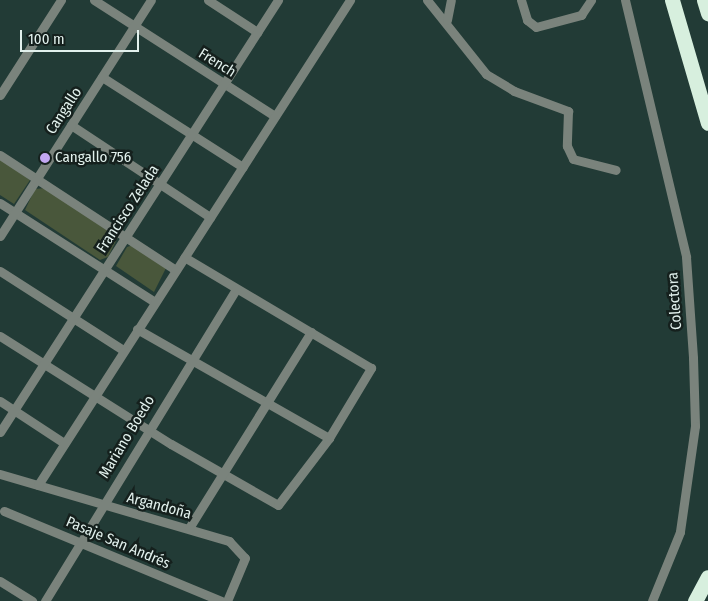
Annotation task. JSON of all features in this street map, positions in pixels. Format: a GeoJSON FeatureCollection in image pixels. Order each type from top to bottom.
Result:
{"type":"FeatureCollection","features":[{"type":"Feature","properties":{"kind":"highway"},"geometry":{"type":"LineString","coordinates":[[672,0],[707,120],[708,132]]}},
{"type":"Feature","properties":{"kind":"highway"},"geometry":{"type":"LineString","coordinates":[[704,0],[708,13]]}},
{"type":"Feature","properties":{"kind":"highway"},"geometry":{"type":"LineString","coordinates":[[696,601],[708,577]]}},
{"type":"Feature","properties":{"kind":"street"},"geometry":{"type":"LineString","coordinates":[[0,95],[61,0]]}},
{"type":"Feature","properties":{"kind":"street","name":"French"},"geometry":{"type":"LineString","coordinates":[[94,0],[275,116]]}},
{"type":"Feature","properties":{"kind":"street","name":"Cangallo"},"geometry":{"type":"LineString","coordinates":[[0,236],[151,0]]}},
{"type":"Feature","properties":{"kind":"street"},"geometry":{"type":"LineString","coordinates":[[208,0],[257,32]]}},
{"type":"Feature","properties":{"kind":"street","name":"Francisco Zelada"},"geometry":{"type":"LineString","coordinates":[[0,432],[127,238],[278,0]]}},
{"type":"Feature","properties":{"kind":"street"},"geometry":{"type":"LineString","coordinates":[[38,485],[123,350],[350,0]]}},
{"type":"Feature","properties":{"kind":"street"},"geometry":{"type":"LineString","coordinates":[[427,0],[447,20],[471,59],[493,79],[568,111],[567,146],[572,159],[616,170]]}},
{"type":"Feature","properties":{"kind":"street"},"geometry":{"type":"LineString","coordinates":[[447,20],[451,0]]}},
{"type":"Feature","properties":{"kind":"street"},"geometry":{"type":"LineString","coordinates":[[520,0],[527,20],[536,27],[581,15],[591,0]]}},
{"type":"Feature","properties":{"kind":"street","name":"Colectora"},"geometry":{"type":"LineString","coordinates":[[625,0],[684,247],[693,358],[695,426],[680,532],[652,601]]}},
{"type":"Feature","properties":{"kind":"street"},"geometry":{"type":"LineString","coordinates":[[102,77],[243,167]]}},
{"type":"Feature","properties":{"kind":"street"},"geometry":{"type":"LineString","coordinates":[[71,125],[210,217]]}},
{"type":"Feature","properties":{"kind":"street"},"geometry":{"type":"LineString","coordinates":[[0,155],[176,270]]}},
{"type":"Feature","properties":{"kind":"street"},"geometry":{"type":"LineString","coordinates":[[0,203],[154,302]]}},
{"type":"Feature","properties":{"kind":"street"},"geometry":{"type":"LineString","coordinates":[[0,336],[146,430],[278,506],[329,438],[371,368],[184,257]]}},
{"type":"Feature","properties":{"kind":"street"},"geometry":{"type":"LineString","coordinates":[[0,272],[123,350]]}},
{"type":"Feature","properties":{"kind":"street","name":"Mariano Boedo"},"geometry":{"type":"LineString","coordinates":[[45,601],[146,430],[236,289]]}},
{"type":"Feature","properties":{"kind":"street"},"geometry":{"type":"LineString","coordinates":[[138,328],[269,401],[329,438]]}},
{"type":"Feature","properties":{"kind":"street"},"geometry":{"type":"LineString","coordinates":[[189,528],[311,332]]}},
{"type":"Feature","properties":{"kind":"street"},"geometry":{"type":"LineString","coordinates":[[0,401],[64,443]]}},
{"type":"Feature","properties":{"kind":"street","name":"Argandoña"},"geometry":{"type":"LineString","coordinates":[[0,474],[224,539],[245,558],[227,601]]}},
{"type":"Feature","properties":{"kind":"street","name":"Pasaje San Andrés"},"geometry":{"type":"LineString","coordinates":[[4,511],[220,601]]}},
{"type":"Feature","properties":{"kind":"street"},"geometry":{"type":"LineString","coordinates":[[0,580],[32,601]]}},
{"type":"Feature","properties":{"kind":"street"},"geometry":{"type":"LineString","coordinates":[[194,601],[199,592]]}},
{"type":"Feature","properties":{"kind":"green space"},"geometry":{"type":"Polygon","coordinates":[[[0,158],[30,180],[14,204],[0,195],[0,158]]]}},
{"type":"Feature","properties":{"kind":"green space"},"geometry":{"type":"Polygon","coordinates":[[[45,188],[118,237],[108,257],[100,260],[25,210],[35,189],[45,188]]]}},
{"type":"Feature","properties":{"kind":"green space"},"geometry":{"type":"Polygon","coordinates":[[[133,245],[166,268],[154,292],[116,266],[127,247],[133,245]]]}},
{"type":"Feature","properties":{"kind":"place","name":"Cangallo 756"},"geometry":{"type":"Point","coordinates":[45,158]}}]}
